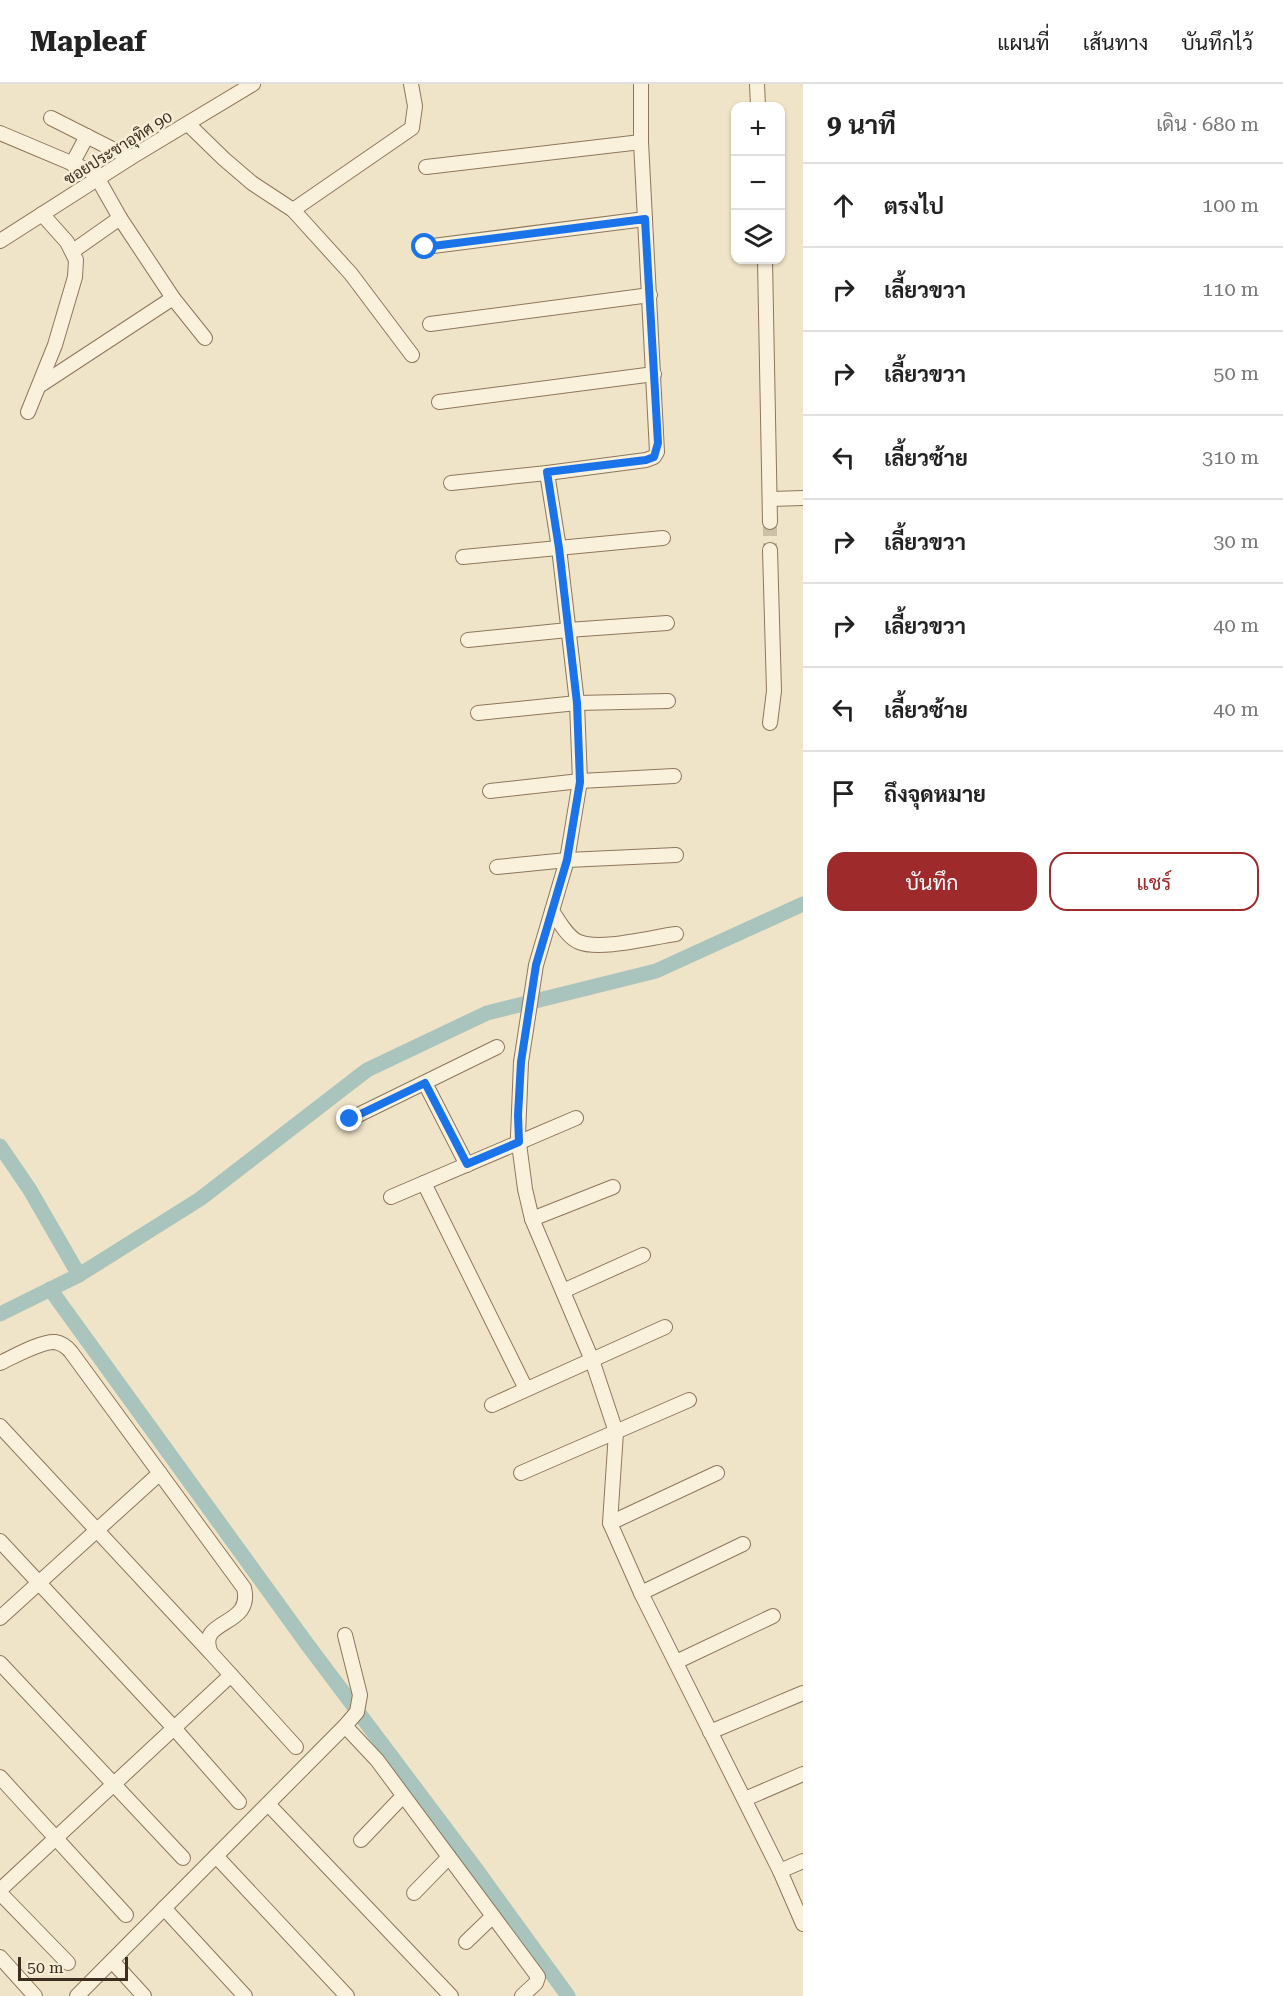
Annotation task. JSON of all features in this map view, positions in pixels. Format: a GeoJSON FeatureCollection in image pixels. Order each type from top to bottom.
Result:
{"type":"FeatureCollection","features":[{"type":"Feature","properties":{"kind":"street","name":"ซอยประชาอุทิศ 90"},"geometry":{"type":"LineString","coordinates":[[0,241],[130,158],[253,84]]}},
{"type":"Feature","properties":{"kind":"street"},"geometry":{"type":"LineString","coordinates":[[293,210],[412,128],[415,106],[411,84]]}},
{"type":"Feature","properties":{"kind":"street"},"geometry":{"type":"LineString","coordinates":[[451,483],[637,461],[654,457],[658,443],[641,142],[641,84]]}},
{"type":"Feature","properties":{"kind":"street"},"geometry":{"type":"LineString","coordinates":[[757,84],[758,102]]}},
{"type":"Feature","properties":{"kind":"street"},"geometry":{"type":"LineString","coordinates":[[51,118],[130,158]]}},
{"type":"Feature","properties":{"kind":"street"},"geometry":{"type":"LineString","coordinates":[[188,124],[252,183],[293,210],[351,274],[412,355]]}},
{"type":"Feature","properties":{"kind":"street"},"geometry":{"type":"LineString","coordinates":[[0,133],[100,178],[120,218],[173,298],[205,338]]}},
{"type":"Feature","properties":{"kind":"street"},"geometry":{"type":"LineString","coordinates":[[72,164],[87,136]]}},
{"type":"Feature","properties":{"kind":"street"},"geometry":{"type":"LineString","coordinates":[[426,166],[641,142]]}},
{"type":"Feature","properties":{"kind":"street"},"geometry":{"type":"LineString","coordinates":[[28,412],[55,345],[75,277],[76,260],[73,251],[42,214]]}},
{"type":"Feature","properties":{"kind":"street"},"geometry":{"type":"LineString","coordinates":[[73,251],[120,218]]}},
{"type":"Feature","properties":{"kind":"street"},"geometry":{"type":"LineString","coordinates":[[425,247],[645,219]]}},
{"type":"Feature","properties":{"kind":"street"},"geometry":{"type":"LineString","coordinates":[[765,264],[770,522]]}},
{"type":"Feature","properties":{"kind":"street"},"geometry":{"type":"LineString","coordinates":[[430,324],[650,295]]}},
{"type":"Feature","properties":{"kind":"street"},"geometry":{"type":"LineString","coordinates":[[39,386],[173,298]]}},
{"type":"Feature","properties":{"kind":"street"},"geometry":{"type":"LineString","coordinates":[[439,402],[654,374]]}},
{"type":"Feature","properties":{"kind":"street"},"geometry":{"type":"LineString","coordinates":[[547,472],[559,548],[577,703],[580,782],[567,860],[536,965],[521,1062],[518,1115],[525,1190],[532,1219],[592,1360],[616,1432],[609,1523],[641,1593],[780,1871],[803,1924]]}},
{"type":"Feature","properties":{"kind":"street"},"geometry":{"type":"LineString","coordinates":[[770,499],[803,498]]}},
{"type":"Feature","properties":{"kind":"street"},"geometry":{"type":"LineString","coordinates":[[463,557],[663,538]]}},
{"type":"Feature","properties":{"kind":"street"},"geometry":{"type":"LineString","coordinates":[[770,550],[774,691],[770,723]]}},
{"type":"Feature","properties":{"kind":"street"},"geometry":{"type":"LineString","coordinates":[[468,640],[667,623]]}},
{"type":"Feature","properties":{"kind":"street"},"geometry":{"type":"LineString","coordinates":[[478,713],[577,703],[668,700]]}},
{"type":"Feature","properties":{"kind":"street"},"geometry":{"type":"LineString","coordinates":[[490,791],[674,776]]}},
{"type":"Feature","properties":{"kind":"street"},"geometry":{"type":"LineString","coordinates":[[497,867],[567,860],[676,855]]}},
{"type":"Feature","properties":{"kind":"street"},"geometry":{"type":"LineString","coordinates":[[552,911],[568,934],[578,942],[594,945],[676,934]]}},
{"type":"Feature","properties":{"kind":"street"},"geometry":{"type":"LineString","coordinates":[[350,1119],[497,1047]]}},
{"type":"Feature","properties":{"kind":"street"},"geometry":{"type":"LineString","coordinates":[[425,1083],[467,1164]]}},
{"type":"Feature","properties":{"kind":"street"},"geometry":{"type":"LineString","coordinates":[[392,1197],[576,1118]]}},
{"type":"Feature","properties":{"kind":"street"},"geometry":{"type":"LineString","coordinates":[[424,1183],[526,1389]]}},
{"type":"Feature","properties":{"kind":"street"},"geometry":{"type":"LineString","coordinates":[[532,1219],[613,1187]]}},
{"type":"Feature","properties":{"kind":"street"},"geometry":{"type":"LineString","coordinates":[[563,1291],[643,1255]]}},
{"type":"Feature","properties":{"kind":"street"},"geometry":{"type":"LineString","coordinates":[[492,1405],[665,1327]]}},
{"type":"Feature","properties":{"kind":"street"},"geometry":{"type":"LineString","coordinates":[[0,1363],[45,1343],[55,1342],[72,1352],[244,1588],[247,1599],[239,1614],[213,1631],[208,1638],[211,1653]]}},
{"type":"Feature","properties":{"kind":"street"},"geometry":{"type":"LineString","coordinates":[[521,1473],[689,1400]]}},
{"type":"Feature","properties":{"kind":"street"},"geometry":{"type":"LineString","coordinates":[[0,1426],[296,1747]]}},
{"type":"Feature","properties":{"kind":"street"},"geometry":{"type":"LineString","coordinates":[[0,1618],[160,1473]]}},
{"type":"Feature","properties":{"kind":"street"},"geometry":{"type":"LineString","coordinates":[[609,1523],[717,1473]]}},
{"type":"Feature","properties":{"kind":"street"},"geometry":{"type":"LineString","coordinates":[[0,1541],[174,1728],[239,1802]]}},
{"type":"Feature","properties":{"kind":"street"},"geometry":{"type":"LineString","coordinates":[[641,1593],[743,1544]]}},
{"type":"Feature","properties":{"kind":"street"},"geometry":{"type":"LineString","coordinates":[[676,1662],[773,1616]]}},
{"type":"Feature","properties":{"kind":"street"},"geometry":{"type":"LineString","coordinates":[[77,1996],[357,1712],[360,1695],[345,1635]]}},
{"type":"Feature","properties":{"kind":"street"},"geometry":{"type":"LineString","coordinates":[[0,1663],[183,1858]]}},
{"type":"Feature","properties":{"kind":"street"},"geometry":{"type":"LineString","coordinates":[[68,1963],[0,1891],[231,1676]]}},
{"type":"Feature","properties":{"kind":"street"},"geometry":{"type":"LineString","coordinates":[[710,1732],[803,1693]]}},
{"type":"Feature","properties":{"kind":"street"},"geometry":{"type":"LineString","coordinates":[[345,1726],[376,1760],[538,1977],[536,1983],[522,1996]]}},
{"type":"Feature","properties":{"kind":"street"},"geometry":{"type":"LineString","coordinates":[[745,1799],[803,1774]]}},
{"type":"Feature","properties":{"kind":"street"},"geometry":{"type":"LineString","coordinates":[[0,1777],[126,1915]]}},
{"type":"Feature","properties":{"kind":"street"},"geometry":{"type":"LineString","coordinates":[[361,1840],[403,1796]]}},
{"type":"Feature","properties":{"kind":"street"},"geometry":{"type":"LineString","coordinates":[[268,1804],[451,1996]]}},
{"type":"Feature","properties":{"kind":"street"},"geometry":{"type":"LineString","coordinates":[[216,1856],[347,1996]]}},
{"type":"Feature","properties":{"kind":"street"},"geometry":{"type":"LineString","coordinates":[[414,1893],[449,1857]]}},
{"type":"Feature","properties":{"kind":"street"},"geometry":{"type":"LineString","coordinates":[[780,1871],[803,1861]]}},
{"type":"Feature","properties":{"kind":"street"},"geometry":{"type":"LineString","coordinates":[[164,1908],[245,1996]]}},
{"type":"Feature","properties":{"kind":"street"},"geometry":{"type":"LineString","coordinates":[[466,1942],[493,1916]]}},
{"type":"Feature","properties":{"kind":"street"},"geometry":{"type":"LineString","coordinates":[[0,1956],[35,1996]]}},
{"type":"Feature","properties":{"kind":"street"},"geometry":{"type":"LineString","coordinates":[[112,1961],[144,1996]]}},
{"type":"Feature","properties":{"kind":"waterway"},"geometry":{"type":"LineString","coordinates":[[0,1314],[79,1275],[200,1199],[367,1070],[487,1013],[656,971],[803,904]]}},
{"type":"Feature","properties":{"kind":"waterway"},"geometry":{"type":"LineString","coordinates":[[0,1146],[30,1190],[79,1275]]}},
{"type":"Feature","properties":{"kind":"waterway"},"geometry":{"type":"LineString","coordinates":[[50,1289],[307,1644],[568,1996]]}},
{"type":"Feature","properties":{"kind":"tunnel"},"geometry":{"type":"LineString","coordinates":[[770,522],[770,550]]}},
{"type":"Feature","properties":{"kind":"route"},"geometry":{"type":"LineString","coordinates":[[350,1119],[425,1083],[467,1164],[519,1142],[521,1062],[536,965],[567,860],[580,782],[577,703],[559,548],[547,472],[646,460],[654,457],[658,443],[645,219],[425,247]]}}]}
